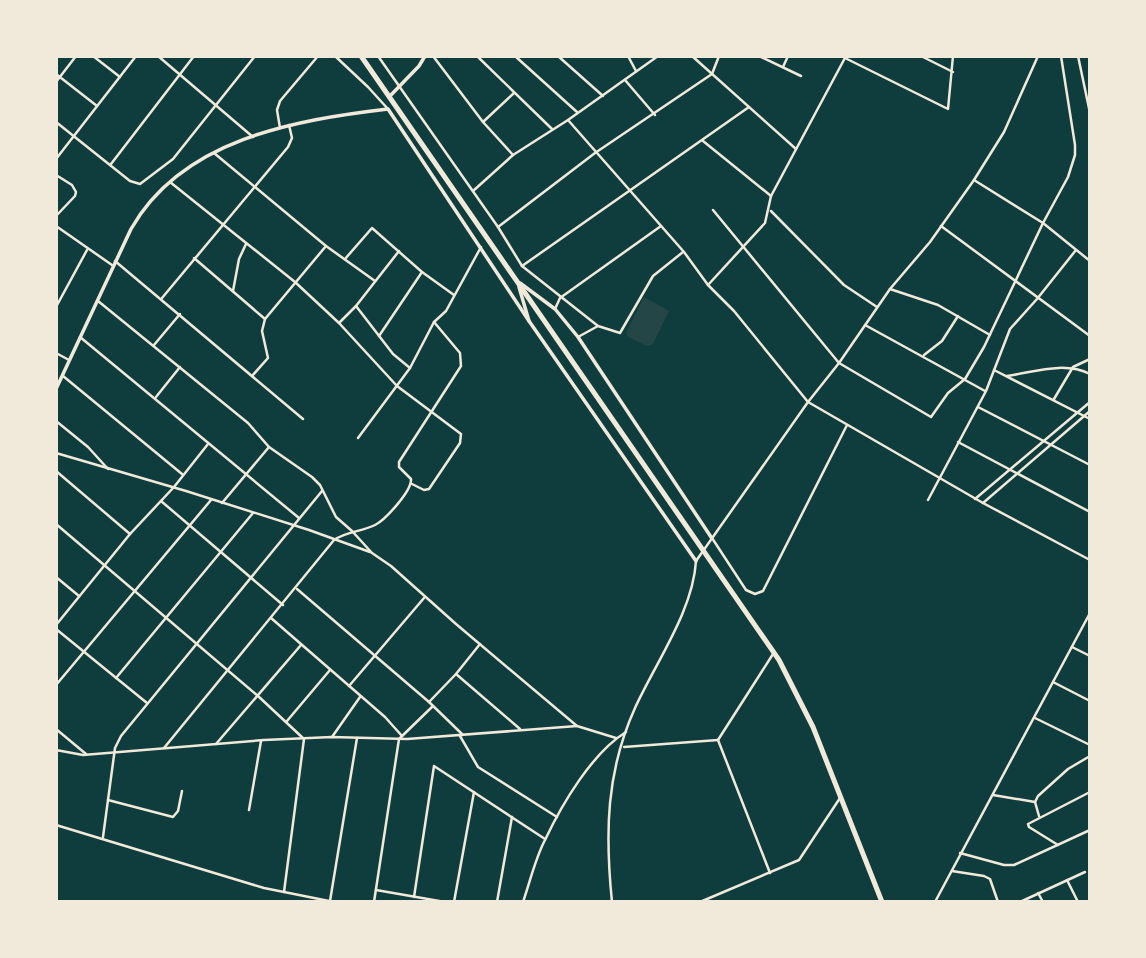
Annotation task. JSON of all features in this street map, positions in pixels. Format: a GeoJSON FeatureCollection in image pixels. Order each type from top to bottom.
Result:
{"type":"FeatureCollection","features":[{"type":"Feature","properties":{"kind":"highway"},"geometry":{"type":"LineString","coordinates":[[361,56],[774,653],[813,727],[882,902]]}},
{"type":"Feature","properties":{"kind":"street"},"geometry":{"type":"LineString","coordinates":[[56,82],[76,56]]}},
{"type":"Feature","properties":{"kind":"street"},"geometry":{"type":"LineString","coordinates":[[93,56],[120,77]]}},
{"type":"Feature","properties":{"kind":"street"},"geometry":{"type":"LineString","coordinates":[[56,159],[136,56]]}},
{"type":"Feature","properties":{"kind":"street"},"geometry":{"type":"LineString","coordinates":[[158,56],[253,137]]}},
{"type":"Feature","properties":{"kind":"street"},"geometry":{"type":"LineString","coordinates":[[111,164],[194,56]]}},
{"type":"Feature","properties":{"kind":"street"},"geometry":{"type":"LineString","coordinates":[[56,122],[130,181],[140,184],[163,169],[218,105],[255,56]]}},
{"type":"Feature","properties":{"kind":"street"},"geometry":{"type":"LineString","coordinates":[[280,128],[277,110],[280,101],[318,56]]}},
{"type":"Feature","properties":{"kind":"street"},"geometry":{"type":"LineString","coordinates":[[335,56],[388,109],[529,321],[696,561]]}},
{"type":"Feature","properties":{"kind":"street"},"geometry":{"type":"LineString","coordinates":[[378,56],[498,227],[522,266],[598,326],[620,334],[653,276],[684,252]]}},
{"type":"Feature","properties":{"kind":"street"},"geometry":{"type":"LineString","coordinates":[[390,96],[425,56]]}},
{"type":"Feature","properties":{"kind":"street"},"geometry":{"type":"LineString","coordinates":[[433,56],[483,122],[513,155]]}},
{"type":"Feature","properties":{"kind":"street"},"geometry":{"type":"LineString","coordinates":[[477,56],[552,130]]}},
{"type":"Feature","properties":{"kind":"street"},"geometry":{"type":"LineString","coordinates":[[514,56],[578,113]]}},
{"type":"Feature","properties":{"kind":"street"},"geometry":{"type":"LineString","coordinates":[[558,56],[603,96]]}},
{"type":"Feature","properties":{"kind":"street"},"geometry":{"type":"LineString","coordinates":[[628,56],[636,71]]}},
{"type":"Feature","properties":{"kind":"street"},"geometry":{"type":"LineString","coordinates":[[473,191],[513,155],[568,120],[658,56]]}},
{"type":"Feature","properties":{"kind":"street"},"geometry":{"type":"LineString","coordinates":[[692,56],[796,149]]}},
{"type":"Feature","properties":{"kind":"street"},"geometry":{"type":"LineString","coordinates":[[498,227],[596,153],[712,74],[719,56]]}},
{"type":"Feature","properties":{"kind":"street"},"geometry":{"type":"LineString","coordinates":[[758,56],[801,76]]}},
{"type":"Feature","properties":{"kind":"street"},"geometry":{"type":"LineString","coordinates":[[783,67],[788,56]]}},
{"type":"Feature","properties":{"kind":"street"},"geometry":{"type":"LineString","coordinates":[[921,56],[953,72]]}},
{"type":"Feature","properties":{"kind":"street"},"geometry":{"type":"LineString","coordinates":[[708,285],[765,223],[771,196],[846,57],[946,109],[950,108],[953,56]]}},
{"type":"Feature","properties":{"kind":"street"},"geometry":{"type":"LineString","coordinates":[[612,902],[608,802],[626,732],[668,644],[695,579],[696,561],[890,289],[974,180],[1004,132],[1038,56]]}},
{"type":"Feature","properties":{"kind":"street"},"geometry":{"type":"LineString","coordinates":[[713,210],[839,363],[931,417],[948,393],[965,379],[1072,164],[1075,145],[1061,56]]}},
{"type":"Feature","properties":{"kind":"street"},"geometry":{"type":"LineString","coordinates":[[1078,56],[1090,113]]}},
{"type":"Feature","properties":{"kind":"street"},"geometry":{"type":"LineString","coordinates":[[56,74],[97,106]]}},
{"type":"Feature","properties":{"kind":"street"},"geometry":{"type":"LineString","coordinates":[[625,80],[654,115]]}},
{"type":"Feature","properties":{"kind":"street"},"geometry":{"type":"LineString","coordinates":[[483,122],[514,93]]}},
{"type":"Feature","properties":{"kind":"street"},"geometry":{"type":"LineString","coordinates":[[56,389],[113,263],[138,217],[169,182],[196,162],[253,137],[289,125],[396,107]]}},
{"type":"Feature","properties":{"kind":"street"},"geometry":{"type":"LineString","coordinates":[[522,266],[749,107]]}},
{"type":"Feature","properties":{"kind":"street"},"geometry":{"type":"LineString","coordinates":[[568,120],[684,252],[708,285],[734,311],[808,402],[975,499],[1090,560]]}},
{"type":"Feature","properties":{"kind":"street"},"geometry":{"type":"LineString","coordinates":[[162,298],[290,143],[292,138],[289,125]]}},
{"type":"Feature","properties":{"kind":"street"},"geometry":{"type":"LineString","coordinates":[[702,140],[771,196]]}},
{"type":"Feature","properties":{"kind":"street"},"geometry":{"type":"LineString","coordinates":[[215,153],[326,246],[375,281]]}},
{"type":"Feature","properties":{"kind":"street"},"geometry":{"type":"LineString","coordinates":[[56,175],[75,189],[75,196],[56,216]]}},
{"type":"Feature","properties":{"kind":"street"},"geometry":{"type":"LineString","coordinates":[[974,180],[1042,223],[1090,261]]}},
{"type":"Feature","properties":{"kind":"street"},"geometry":{"type":"LineString","coordinates":[[169,182],[295,282],[339,323],[397,386],[430,413],[458,431],[462,439],[429,489],[424,490],[412,484],[398,464],[430,413],[460,370],[462,363],[454,345],[434,322]]}},
{"type":"Feature","properties":{"kind":"street"},"geometry":{"type":"LineString","coordinates":[[770,210],[844,285],[877,307]]}},
{"type":"Feature","properties":{"kind":"street"},"geometry":{"type":"LineString","coordinates":[[56,226],[87,250],[113,263],[162,298],[303,419]]}},
{"type":"Feature","properties":{"kind":"street"},"geometry":{"type":"LineString","coordinates":[[555,309],[560,298],[661,226]]}},
{"type":"Feature","properties":{"kind":"street"},"geometry":{"type":"LineString","coordinates":[[941,226],[1090,336]]}},
{"type":"Feature","properties":{"kind":"street"},"geometry":{"type":"LineString","coordinates":[[345,259],[372,228],[422,272],[454,295]]}},
{"type":"Feature","properties":{"kind":"street"},"geometry":{"type":"LineString","coordinates":[[233,292],[239,259],[247,244]]}},
{"type":"Feature","properties":{"kind":"street"},"geometry":{"type":"LineString","coordinates":[[252,376],[268,358],[262,331],[265,319],[326,246]]}},
{"type":"Feature","properties":{"kind":"street"},"geometry":{"type":"LineString","coordinates":[[358,438],[410,368],[434,322],[446,311],[481,247]]}},
{"type":"Feature","properties":{"kind":"street"},"geometry":{"type":"LineString","coordinates":[[56,307],[87,250]]}},
{"type":"Feature","properties":{"kind":"street"},"geometry":{"type":"LineString","coordinates":[[928,500],[986,391],[1010,329],[1076,250]]}},
{"type":"Feature","properties":{"kind":"street"},"geometry":{"type":"LineString","coordinates":[[339,323],[356,306],[399,251]]}},
{"type":"Feature","properties":{"kind":"street"},"geometry":{"type":"LineString","coordinates":[[194,258],[265,319]]}},
{"type":"Feature","properties":{"kind":"street"},"geometry":{"type":"LineString","coordinates":[[379,337],[422,272]]}},
{"type":"Feature","properties":{"kind":"street"},"geometry":{"type":"LineString","coordinates":[[518,282],[555,309],[578,337],[746,590],[755,594],[763,591],[847,425]]}},
{"type":"Feature","properties":{"kind":"street"},"geometry":{"type":"LineString","coordinates":[[518,282],[529,321]]}},
{"type":"Feature","properties":{"kind":"street"},"geometry":{"type":"LineString","coordinates":[[890,289],[925,300],[989,335]]}},
{"type":"Feature","properties":{"kind":"street"},"geometry":{"type":"LineString","coordinates":[[97,301],[253,427],[269,447],[312,477],[322,490],[331,512],[372,553],[391,566],[577,726]]}},
{"type":"Feature","properties":{"kind":"street"},"geometry":{"type":"LineString","coordinates":[[356,306],[393,354],[410,368]]}},
{"type":"Feature","properties":{"kind":"street"},"geometry":{"type":"LineString","coordinates":[[154,345],[180,314]]}},
{"type":"Feature","properties":{"kind":"street"},"geometry":{"type":"LineString","coordinates":[[923,355],[946,336],[958,316]]}},
{"type":"Feature","properties":{"kind":"street"},"geometry":{"type":"LineString","coordinates":[[865,325],[986,391]]}},
{"type":"Feature","properties":{"kind":"street"},"geometry":{"type":"LineString","coordinates":[[578,337],[598,326]]}},
{"type":"Feature","properties":{"kind":"street"},"geometry":{"type":"LineString","coordinates":[[80,337],[156,397],[208,444],[300,519]]}},
{"type":"Feature","properties":{"kind":"street"},"geometry":{"type":"LineString","coordinates":[[56,354],[70,360]]}},
{"type":"Feature","properties":{"kind":"street"},"geometry":{"type":"LineString","coordinates":[[1007,376],[1073,367],[1090,359]]}},
{"type":"Feature","properties":{"kind":"street"},"geometry":{"type":"LineString","coordinates":[[156,397],[180,367]]}},
{"type":"Feature","properties":{"kind":"street"},"geometry":{"type":"LineString","coordinates":[[1073,367],[1090,374]]}},
{"type":"Feature","properties":{"kind":"street"},"geometry":{"type":"LineString","coordinates":[[1053,400],[1073,367]]}},
{"type":"Feature","properties":{"kind":"street"},"geometry":{"type":"LineString","coordinates":[[995,370],[1090,419]]}},
{"type":"Feature","properties":{"kind":"street"},"geometry":{"type":"LineString","coordinates":[[63,376],[182,474]]}},
{"type":"Feature","properties":{"kind":"street"},"geometry":{"type":"LineString","coordinates":[[975,499],[1090,402]]}},
{"type":"Feature","properties":{"kind":"street"},"geometry":{"type":"LineString","coordinates":[[978,407],[1090,465]]}},
{"type":"Feature","properties":{"kind":"street"},"geometry":{"type":"LineString","coordinates":[[983,503],[1090,411]]}},
{"type":"Feature","properties":{"kind":"street"},"geometry":{"type":"LineString","coordinates":[[56,421],[88,447],[108,469]]}},
{"type":"Feature","properties":{"kind":"street"},"geometry":{"type":"LineString","coordinates":[[958,442],[1090,512]]}},
{"type":"Feature","properties":{"kind":"street"},"geometry":{"type":"LineString","coordinates":[[147,704],[56,627],[104,565],[174,487],[208,444]]}},
{"type":"Feature","properties":{"kind":"street"},"geometry":{"type":"LineString","coordinates":[[222,503],[269,447]]}},
{"type":"Feature","properties":{"kind":"street"},"geometry":{"type":"LineString","coordinates":[[56,453],[174,487],[372,553]]}},
{"type":"Feature","properties":{"kind":"street"},"geometry":{"type":"LineString","coordinates":[[56,471],[130,534]]}},
{"type":"Feature","properties":{"kind":"street"},"geometry":{"type":"LineString","coordinates":[[164,748],[226,669],[283,605],[334,541],[352,531],[378,523],[407,493],[412,484]]}},
{"type":"Feature","properties":{"kind":"street"},"geometry":{"type":"LineString","coordinates":[[103,837],[115,751],[121,736],[322,490]]}},
{"type":"Feature","properties":{"kind":"street"},"geometry":{"type":"LineString","coordinates":[[161,500],[283,605]]}},
{"type":"Feature","properties":{"kind":"street"},"geometry":{"type":"LineString","coordinates":[[56,685],[211,500]]}},
{"type":"Feature","properties":{"kind":"street"},"geometry":{"type":"LineString","coordinates":[[116,678],[253,513]]}},
{"type":"Feature","properties":{"kind":"street"},"geometry":{"type":"LineString","coordinates":[[56,524],[287,721],[304,739]]}},
{"type":"Feature","properties":{"kind":"street"},"geometry":{"type":"LineString","coordinates":[[56,577],[79,596]]}},
{"type":"Feature","properties":{"kind":"street"},"geometry":{"type":"LineString","coordinates":[[296,588],[429,702],[461,735],[478,767],[557,817]]}},
{"type":"Feature","properties":{"kind":"street"},"geometry":{"type":"LineString","coordinates":[[349,686],[425,597]]}},
{"type":"Feature","properties":{"kind":"street"},"geometry":{"type":"LineString","coordinates":[[934,902],[1090,614]]}},
{"type":"Feature","properties":{"kind":"street"},"geometry":{"type":"LineString","coordinates":[[271,618],[384,717],[401,738]]}},
{"type":"Feature","properties":{"kind":"street"},"geometry":{"type":"LineString","coordinates":[[429,702],[481,643]]}},
{"type":"Feature","properties":{"kind":"street"},"geometry":{"type":"LineString","coordinates":[[215,746],[301,645]]}},
{"type":"Feature","properties":{"kind":"street"},"geometry":{"type":"LineString","coordinates":[[1072,647],[1090,656]]}},
{"type":"Feature","properties":{"kind":"street"},"geometry":{"type":"LineString","coordinates":[[718,740],[774,653]]}},
{"type":"Feature","properties":{"kind":"street"},"geometry":{"type":"LineString","coordinates":[[287,721],[330,670]]}},
{"type":"Feature","properties":{"kind":"street"},"geometry":{"type":"LineString","coordinates":[[456,674],[520,729]]}},
{"type":"Feature","properties":{"kind":"street"},"geometry":{"type":"LineString","coordinates":[[1053,682],[1090,701]]}},
{"type":"Feature","properties":{"kind":"street"},"geometry":{"type":"LineString","coordinates":[[332,737],[360,696]]}},
{"type":"Feature","properties":{"kind":"street"},"geometry":{"type":"LineString","coordinates":[[373,902],[401,738],[433,706]]}},
{"type":"Feature","properties":{"kind":"street"},"geometry":{"type":"LineString","coordinates":[[1035,718],[1090,746]]}},
{"type":"Feature","properties":{"kind":"street"},"geometry":{"type":"LineString","coordinates":[[56,750],[86,754],[261,741],[332,737],[401,738],[577,726],[616,738]]}},
{"type":"Feature","properties":{"kind":"street"},"geometry":{"type":"LineString","coordinates":[[56,729],[86,754]]}},
{"type":"Feature","properties":{"kind":"street"},"geometry":{"type":"LineString","coordinates":[[523,902],[545,839],[557,817],[590,767],[616,738],[626,732]]}},
{"type":"Feature","properties":{"kind":"street"},"geometry":{"type":"LineString","coordinates":[[56,825],[103,837],[248,883],[333,902],[357,738]]}},
{"type":"Feature","properties":{"kind":"street"},"geometry":{"type":"LineString","coordinates":[[284,892],[304,739]]}},
{"type":"Feature","properties":{"kind":"street"},"geometry":{"type":"LineString","coordinates":[[622,747],[718,740]]}},
{"type":"Feature","properties":{"kind":"street"},"geometry":{"type":"LineString","coordinates":[[718,740],[771,873]]}},
{"type":"Feature","properties":{"kind":"street"},"geometry":{"type":"LineString","coordinates":[[249,810],[261,741]]}},
{"type":"Feature","properties":{"kind":"street"},"geometry":{"type":"LineString","coordinates":[[1035,802],[1068,769],[1090,756]]}},
{"type":"Feature","properties":{"kind":"street"},"geometry":{"type":"LineString","coordinates":[[414,897],[434,766],[545,839]]}},
{"type":"Feature","properties":{"kind":"street"},"geometry":{"type":"LineString","coordinates":[[108,800],[173,817],[176,815],[182,791]]}},
{"type":"Feature","properties":{"kind":"street"},"geometry":{"type":"LineString","coordinates":[[454,902],[474,792]]}},
{"type":"Feature","properties":{"kind":"street"},"geometry":{"type":"LineString","coordinates":[[1058,845],[1029,827],[1030,822],[1090,792]]}},
{"type":"Feature","properties":{"kind":"street"},"geometry":{"type":"LineString","coordinates":[[992,795],[1035,802]]}},
{"type":"Feature","properties":{"kind":"street"},"geometry":{"type":"LineString","coordinates":[[700,902],[771,873],[802,857],[840,798]]}},
{"type":"Feature","properties":{"kind":"street"},"geometry":{"type":"LineString","coordinates":[[1035,802],[1039,816]]}},
{"type":"Feature","properties":{"kind":"street"},"geometry":{"type":"LineString","coordinates":[[497,902],[512,817]]}},
{"type":"Feature","properties":{"kind":"street"},"geometry":{"type":"LineString","coordinates":[[960,853],[1009,866],[1021,863],[1090,830]]}},
{"type":"Feature","properties":{"kind":"street"},"geometry":{"type":"LineString","coordinates":[[952,871],[990,879],[998,902]]}},
{"type":"Feature","properties":{"kind":"street"},"geometry":{"type":"LineString","coordinates":[[1020,902],[1085,872]]}},
{"type":"Feature","properties":{"kind":"street"},"geometry":{"type":"LineString","coordinates":[[1067,880],[1078,902]]}},
{"type":"Feature","properties":{"kind":"street"},"geometry":{"type":"LineString","coordinates":[[376,890],[445,902]]}},
{"type":"Feature","properties":{"kind":"street"},"geometry":{"type":"LineString","coordinates":[[1038,893],[1043,902]]}},
{"type":"Feature","properties":{"kind":"shaded area"},"geometry":{"type":"Polygon","coordinates":[[[644,297],[669,311],[653,344],[647,346],[628,337],[626,333],[644,297]]]}}]}
